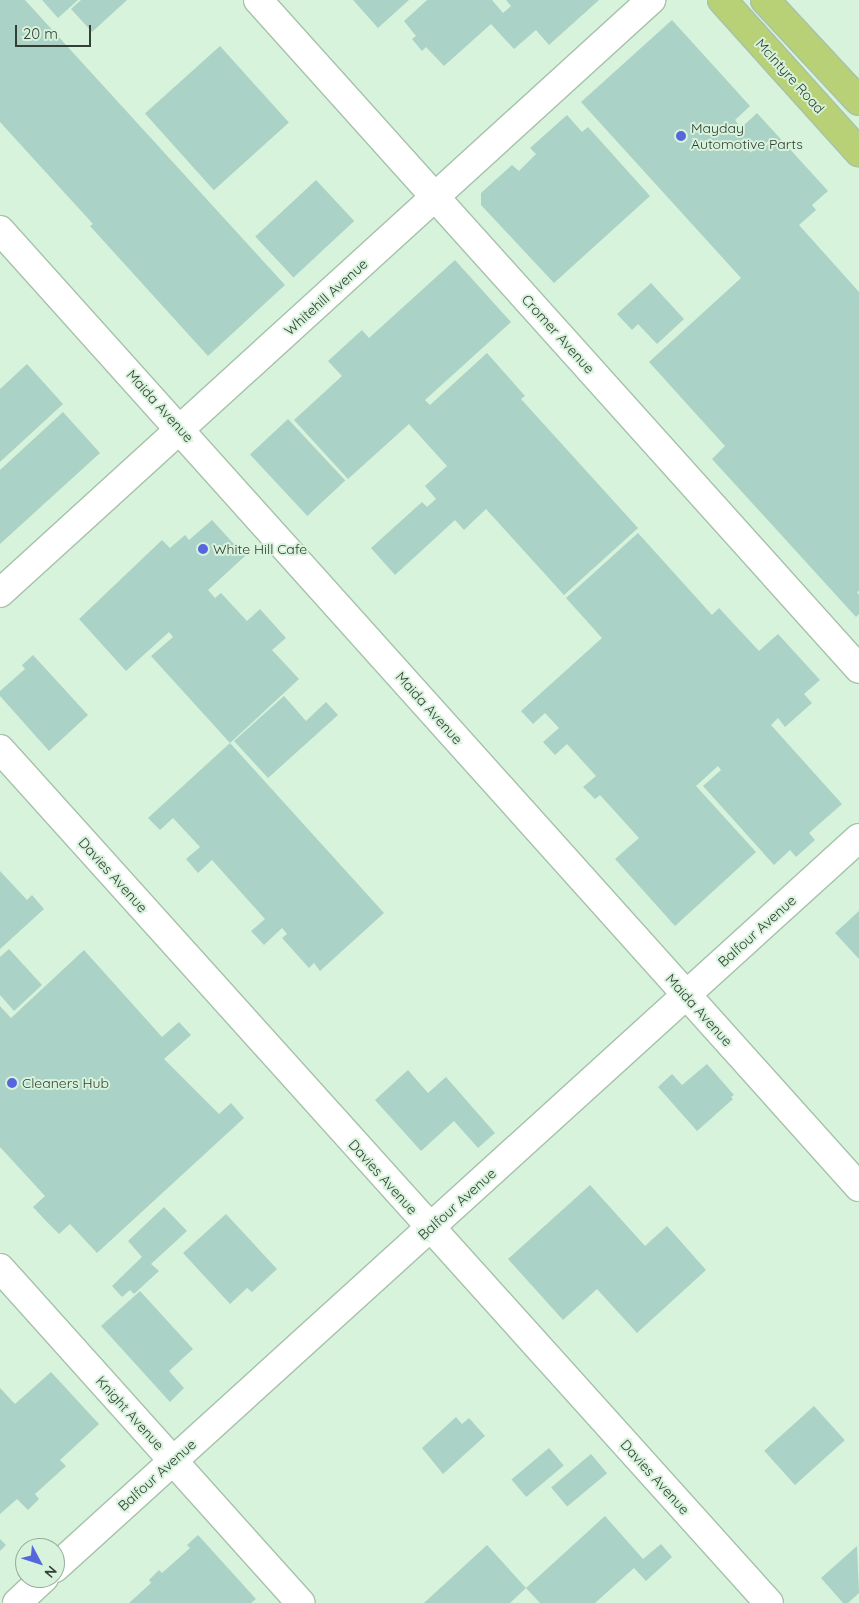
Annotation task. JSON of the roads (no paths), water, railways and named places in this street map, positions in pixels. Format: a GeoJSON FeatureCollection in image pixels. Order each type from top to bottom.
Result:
{"type":"FeatureCollection","features":[{"type":"Feature","properties":{"kind":"main road","name":"McIntyre Road"},"geometry":{"type":"LineString","coordinates":[[722,0],[859,152]]}},
{"type":"Feature","properties":{"kind":"main road"},"geometry":{"type":"LineString","coordinates":[[765,0],[859,102]]}},
{"type":"Feature","properties":{"kind":"street","name":"Cromer Avenue"},"geometry":{"type":"LineString","coordinates":[[258,0],[859,668]]}},
{"type":"Feature","properties":{"kind":"street","name":"Whitehill Avenue"},"geometry":{"type":"LineString","coordinates":[[0,593],[651,0]]}},
{"type":"Feature","properties":{"kind":"street","name":"Maida Avenue"},"geometry":{"type":"LineString","coordinates":[[0,230],[859,1187]]}},
{"type":"Feature","properties":{"kind":"street","name":"Davies Avenue"},"geometry":{"type":"LineString","coordinates":[[0,749],[430,1229],[769,1603]]}},
{"type":"Feature","properties":{"kind":"street","name":"Balfour Avenue"},"geometry":{"type":"LineString","coordinates":[[65,1559],[859,838]]}},
{"type":"Feature","properties":{"kind":"street","name":"Knight Avenue"},"geometry":{"type":"LineString","coordinates":[[0,1268],[302,1603]]}},
{"type":"Feature","properties":{"kind":"street"},"geometry":{"type":"LineString","coordinates":[[17,1603],[33,1588]]}},
{"type":"Feature","properties":{"kind":"place","name":"Mayday Automotive Parts"},"geometry":{"type":"Point","coordinates":[681,136]}},
{"type":"Feature","properties":{"kind":"place","name":"White Hill Cafe"},"geometry":{"type":"Point","coordinates":[203,549]}},
{"type":"Feature","properties":{"kind":"place","name":"Cleaners Hub"},"geometry":{"type":"Point","coordinates":[12,1083]}}]}
